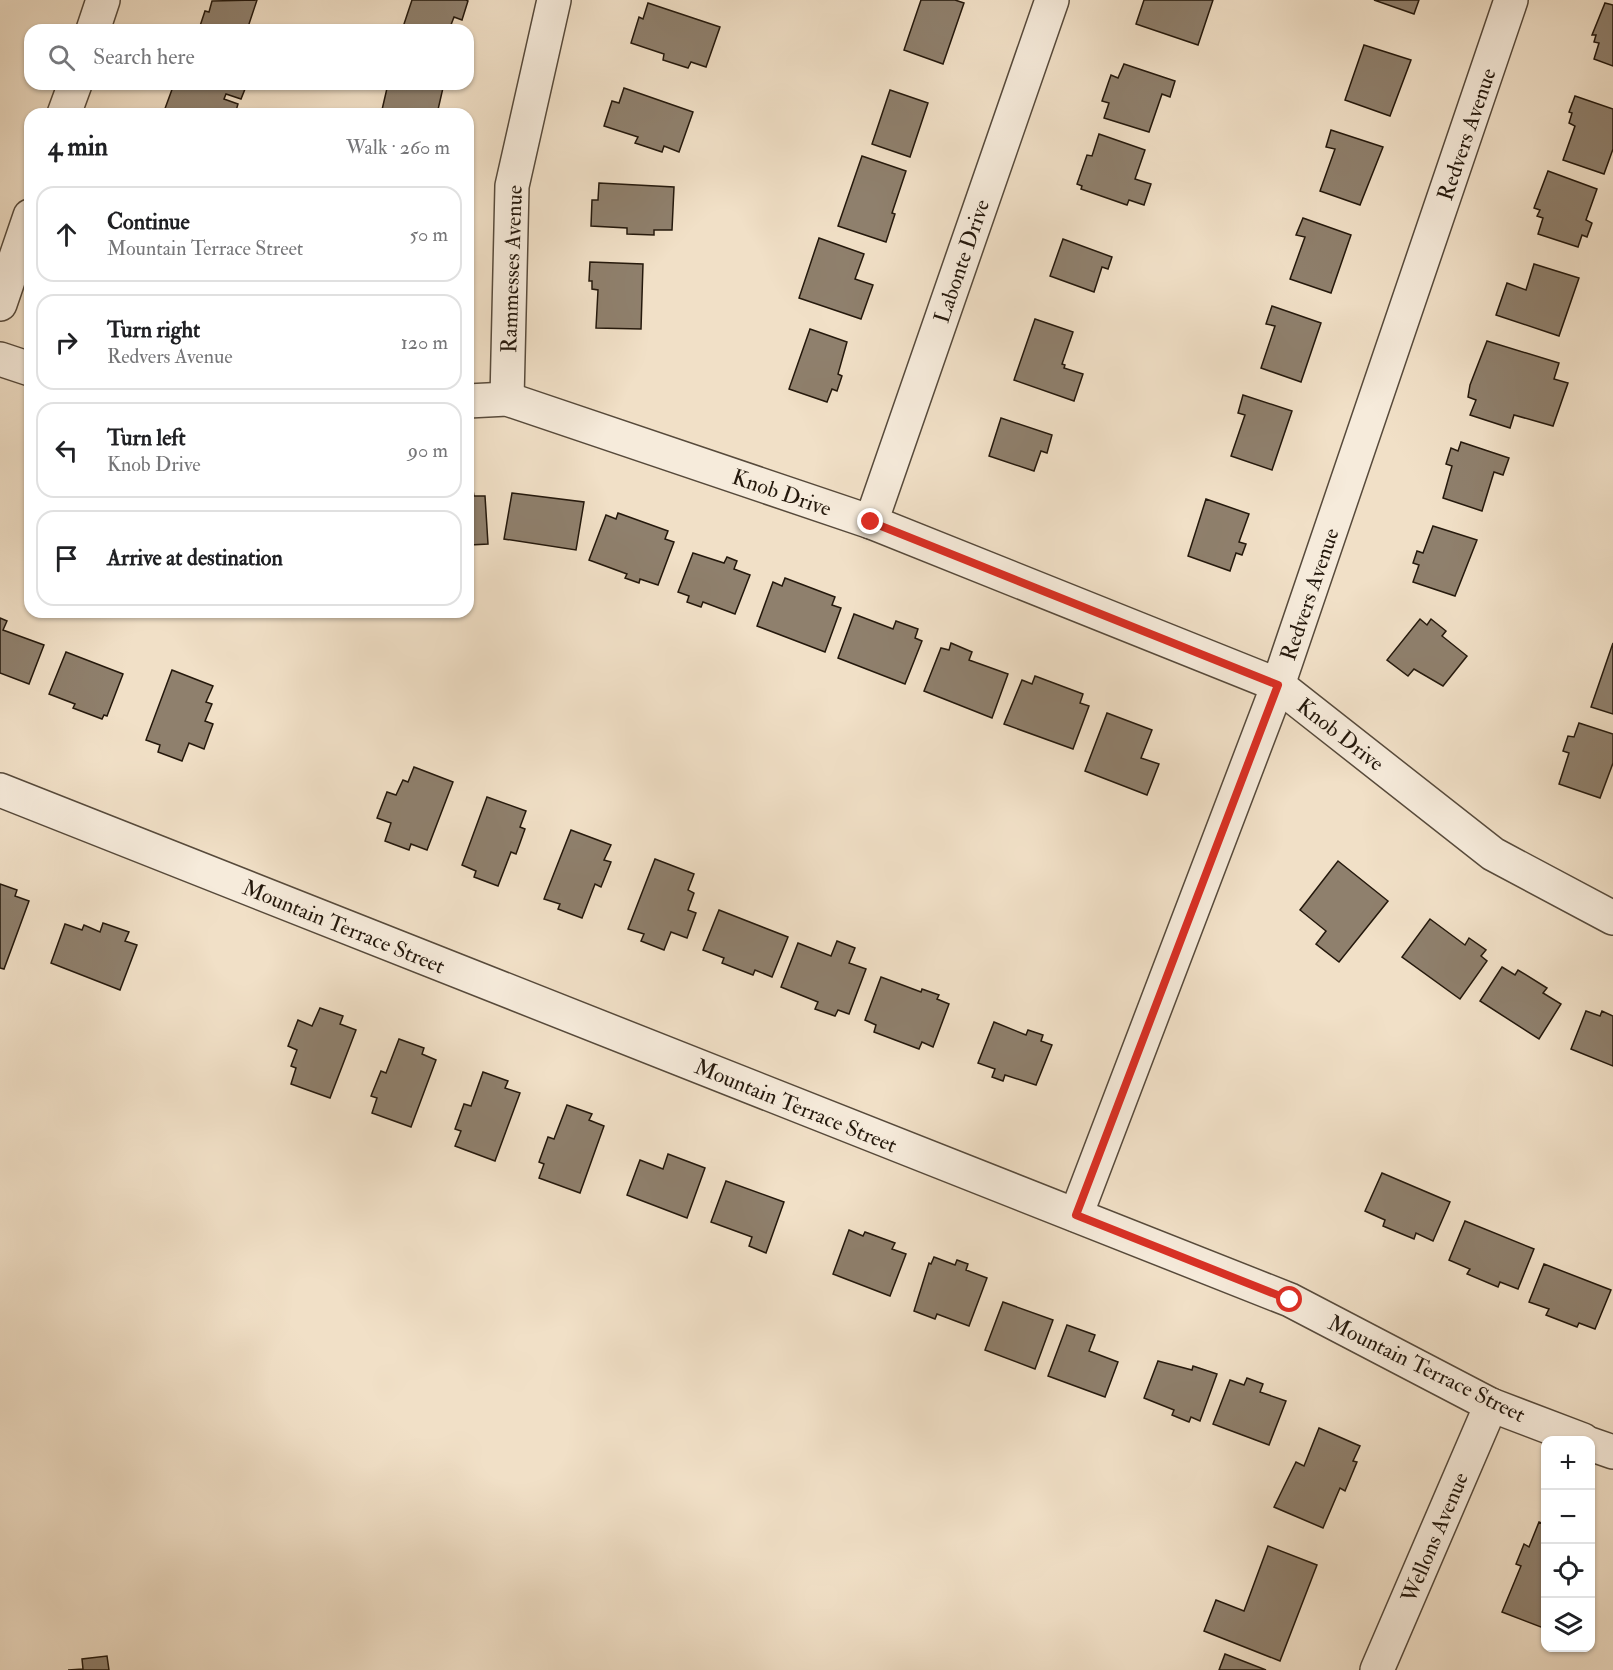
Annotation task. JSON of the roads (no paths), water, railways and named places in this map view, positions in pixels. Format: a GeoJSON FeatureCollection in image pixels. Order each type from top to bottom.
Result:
{"type":"FeatureCollection","features":[{"type":"Feature","properties":{"kind":"street"},"geometry":{"type":"LineString","coordinates":[[95,24],[103,0]]}},
{"type":"Feature","properties":{"kind":"street","name":"Rammesses Avenue"},"geometry":{"type":"LineString","coordinates":[[507,399],[512,186],[554,0]]}},
{"type":"Feature","properties":{"kind":"street","name":"Labonte Drive"},"geometry":{"type":"LineString","coordinates":[[871,522],[1052,0]]}},
{"type":"Feature","properties":{"kind":"street","name":"Redvers Avenue"},"geometry":{"type":"LineString","coordinates":[[1076,1215],[1278,685],[1511,0]]}},
{"type":"Feature","properties":{"kind":"street"},"geometry":{"type":"LineString","coordinates":[[66,108],[73,90]]}},
{"type":"Feature","properties":{"kind":"street"},"geometry":{"type":"LineString","coordinates":[[0,304],[24,234]]}},
{"type":"Feature","properties":{"kind":"street"},"geometry":{"type":"LineString","coordinates":[[0,359],[24,367]]}},
{"type":"Feature","properties":{"kind":"street","name":"Knob Drive"},"geometry":{"type":"LineString","coordinates":[[474,401],[507,399],[871,522],[1278,685],[1493,854],[1613,918]]}},
{"type":"Feature","properties":{"kind":"street","name":"Mountain Terrace Street"},"geometry":{"type":"LineString","coordinates":[[0,790],[1290,1300],[1491,1404],[1573,1436]]}},
{"type":"Feature","properties":{"kind":"street","name":"Wellons Avenue"},"geometry":{"type":"LineString","coordinates":[[1377,1670],[1491,1404]]}},
{"type":"Feature","properties":{"kind":"street"},"geometry":{"type":"LineString","coordinates":[[1595,1445],[1613,1452]]}}]}
